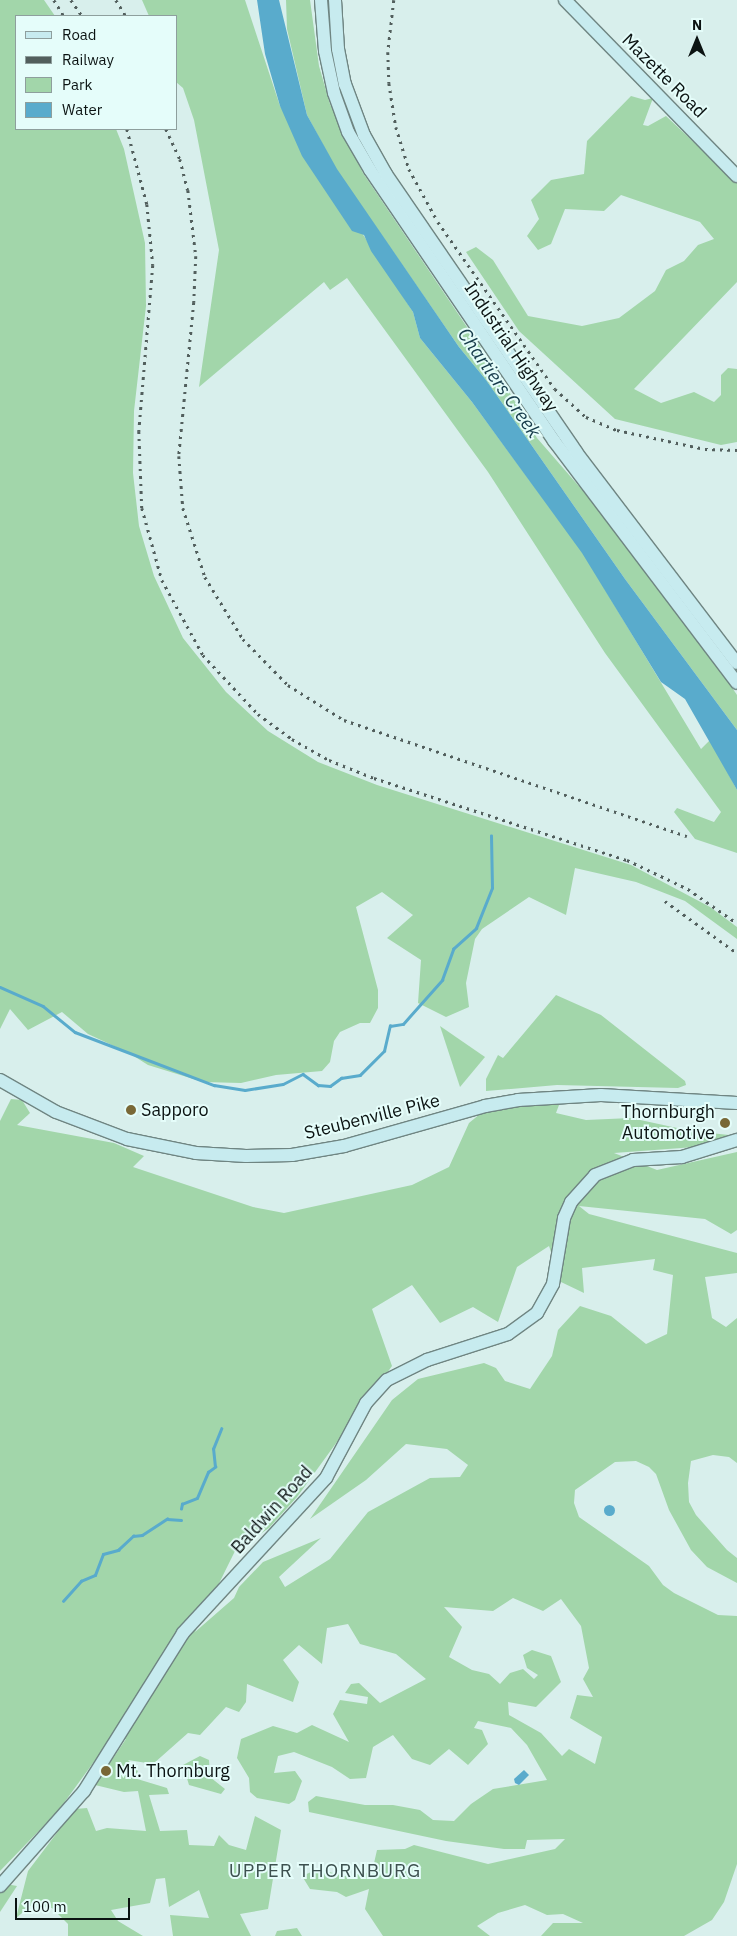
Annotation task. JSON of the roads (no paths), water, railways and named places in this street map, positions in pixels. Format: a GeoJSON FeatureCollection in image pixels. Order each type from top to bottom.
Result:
{"type":"FeatureCollection","features":[{"type":"Feature","properties":{"kind":"street","name":"Industrial Highway"},"geometry":{"type":"LineString","coordinates":[[321,0],[324,51],[334,93],[348,132],[370,170],[565,457],[737,683]]}},
{"type":"Feature","properties":{"kind":"street","name":"Industrial Highway"},"geometry":{"type":"LineString","coordinates":[[335,0],[338,49],[345,84],[364,135],[386,174],[576,452],[737,663]]}},
{"type":"Feature","properties":{"kind":"street","name":"Mazette Road"},"geometry":{"type":"LineString","coordinates":[[565,0],[737,176]]}},
{"type":"Feature","properties":{"kind":"street","name":"Steubenville Pike"},"geometry":{"type":"LineString","coordinates":[[0,1080],[56,1112],[127,1139],[196,1153],[246,1156],[292,1155],[344,1146],[485,1106],[518,1100],[601,1095],[737,1103]]}},
{"type":"Feature","properties":{"kind":"street","name":"Baldwin Road"},"geometry":{"type":"LineString","coordinates":[[0,1886],[84,1792],[183,1633],[326,1478],[366,1404],[387,1380],[427,1360],[508,1334],[537,1313],[553,1284],[560,1233],[567,1210],[581,1188],[596,1175],[633,1160],[682,1157],[737,1140]]}},
{"type":"Feature","properties":{"kind":"water"},"geometry":{"type":"Polygon","coordinates":[[[257,0],[279,0],[307,115],[337,169],[459,347],[486,380],[625,579],[737,730],[737,790],[685,699],[661,682],[582,553],[472,402],[420,338],[413,312],[371,251],[364,235],[352,231],[302,156],[280,106],[265,54],[257,0]]]}},
{"type":"Feature","properties":{"kind":"water"},"geometry":{"type":"Polygon","coordinates":[[[609,1504],[615,1510],[609,1516],[603,1510],[609,1504]]]}},
{"type":"Feature","properties":{"kind":"water"},"geometry":{"type":"Polygon","coordinates":[[[524,1770],[529,1775],[519,1785],[515,1783],[514,1779],[524,1770]]]}},
{"type":"Feature","properties":{"kind":"waterway"},"geometry":{"type":"LineString","coordinates":[[0,987],[43,1006],[75,1032],[214,1085],[245,1090],[283,1084],[303,1074],[318,1085],[330,1086],[341,1078],[360,1075],[384,1051],[390,1026],[403,1024],[442,980],[453,949],[476,928],[492,888],[491,836]]}},
{"type":"Feature","properties":{"kind":"waterway"},"geometry":{"type":"LineString","coordinates":[[181,1509],[182,1504],[197,1498],[208,1472],[215,1467],[213,1449],[221,1429]]}},
{"type":"Feature","properties":{"kind":"waterway"},"geometry":{"type":"LineString","coordinates":[[63,1601],[81,1581],[95,1575],[103,1554],[118,1550],[133,1536],[142,1535],[167,1519],[181,1520]]}},
{"type":"Feature","properties":{"kind":"railway"},"geometry":{"type":"LineString","coordinates":[[54,0],[63,15]]}},
{"type":"Feature","properties":{"kind":"railway"},"geometry":{"type":"LineString","coordinates":[[71,0],[81,15]]}},
{"type":"Feature","properties":{"kind":"railway"},"geometry":{"type":"LineString","coordinates":[[116,0],[125,15]]}},
{"type":"Feature","properties":{"kind":"railway"},"geometry":{"type":"LineString","coordinates":[[394,0],[388,52],[389,83],[396,127],[409,169],[438,222],[555,389],[586,417],[617,430],[705,449],[737,450]]}},
{"type":"Feature","properties":{"kind":"railway"},"geometry":{"type":"LineString","coordinates":[[127,130],[147,204],[153,265],[139,431],[142,508],[162,580],[203,655],[258,714],[292,739],[329,760],[374,778],[627,860],[688,889],[737,923]]}},
{"type":"Feature","properties":{"kind":"railway"},"geometry":{"type":"LineString","coordinates":[[166,130],[180,159],[188,190],[196,256],[194,302],[179,456],[183,508],[205,577],[243,639],[288,685],[344,720],[687,836]]}},
{"type":"Feature","properties":{"kind":"railway"},"geometry":{"type":"LineString","coordinates":[[665,901],[737,953]]}},
{"type":"Feature","properties":{"kind":"place","name":"Sapporo"},"geometry":{"type":"Point","coordinates":[131,1110]}},
{"type":"Feature","properties":{"kind":"place","name":"Thornburgh Automotive"},"geometry":{"type":"Point","coordinates":[725,1123]}},
{"type":"Feature","properties":{"kind":"place","name":"Mt. Thornburg"},"geometry":{"type":"Point","coordinates":[106,1771]}},
{"type":"Feature","properties":{"kind":"district","name":"UPPER THORNBURG"},"geometry":{"type":"Point","coordinates":[325,1871]}},
{"type":"Feature","properties":{"kind":"water label","name":"Chartiers Creek"},"geometry":{"type":"Point","coordinates":[499,383]}}]}
